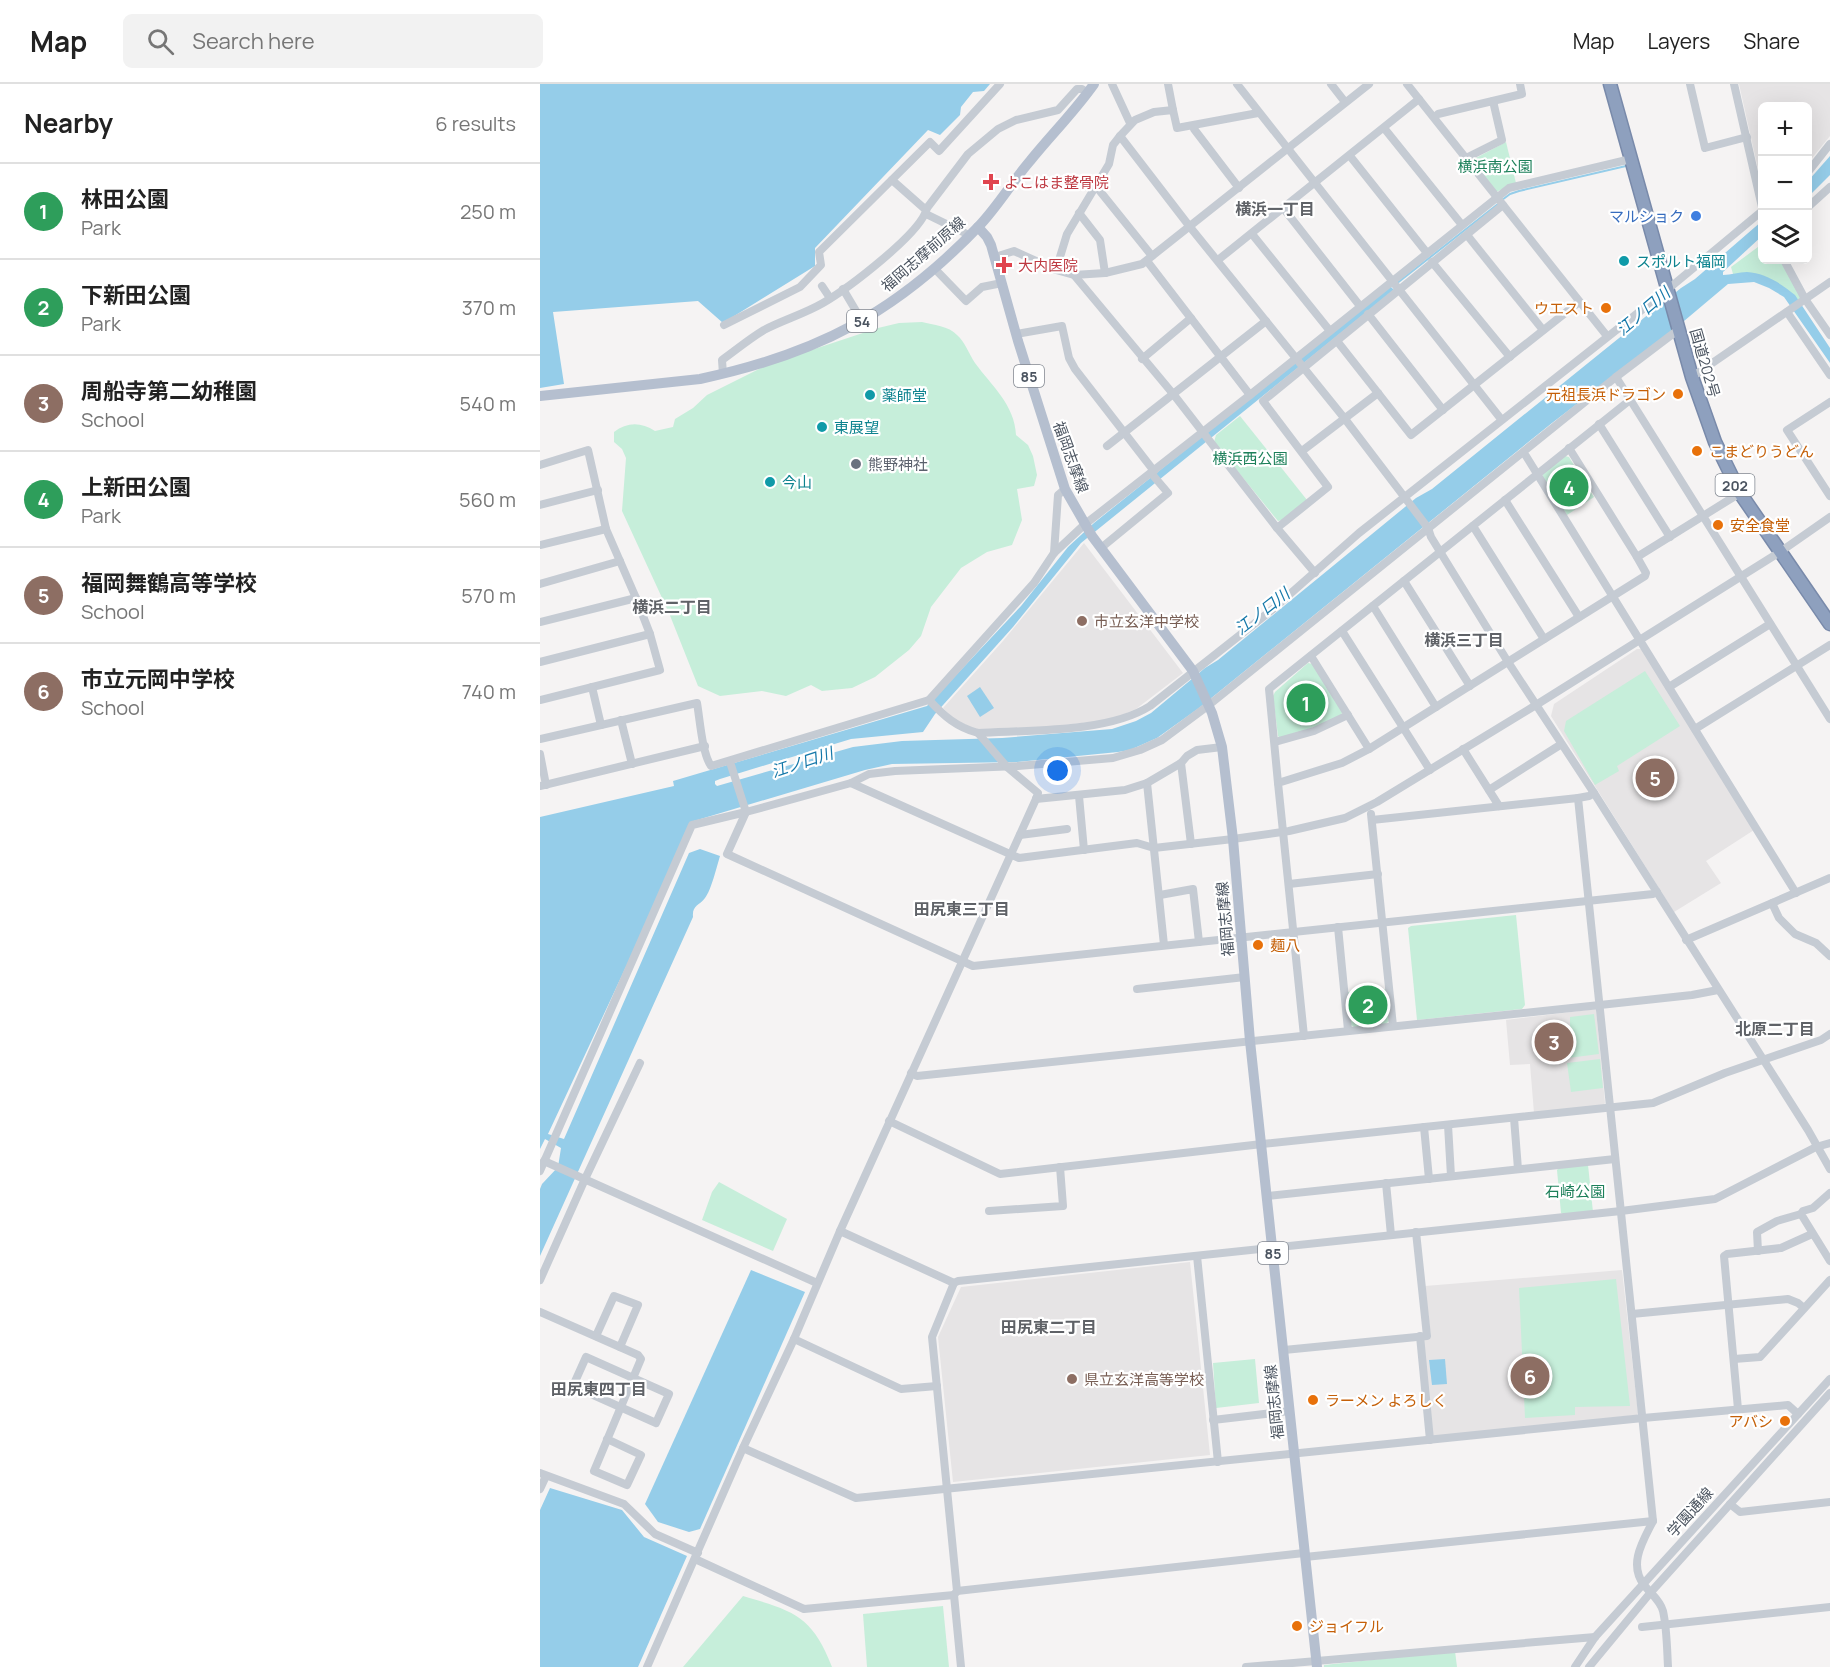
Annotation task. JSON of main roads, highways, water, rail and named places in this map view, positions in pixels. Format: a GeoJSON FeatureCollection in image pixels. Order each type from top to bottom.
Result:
{"type":"FeatureCollection","features":[{"type":"Feature","properties":{"kind":"highway","name":"国道202号"},"geometry":{"type":"LineString","coordinates":[[1611,84],[1692,377],[1715,442],[1740,493],[1830,624]]}},
{"type":"Feature","properties":{"kind":"main road","name":"福岡志摩前原線"},"geometry":{"type":"LineString","coordinates":[[540,396],[700,379],[723,374],[815,345],[862,321],[894,300],[934,268],[978,227],[1091,88]]}},
{"type":"Feature","properties":{"kind":"main road","name":"福岡志摩線"},"geometry":{"type":"LineString","coordinates":[[978,227],[987,237],[994,256],[1065,489],[1084,525],[1193,671],[1209,705],[1222,747],[1233,839],[1250,1041],[1316,1663]]}},
{"type":"Feature","properties":{"kind":"water"},"geometry":{"type":"Polygon","coordinates":[[[540,84],[990,84],[984,91],[973,92],[961,107],[960,115],[940,135],[928,130],[815,248],[815,266],[723,323],[698,301],[553,312],[564,384],[540,388],[540,84]]]}},
{"type":"Feature","properties":{"kind":"water"},"geometry":{"type":"Polygon","coordinates":[[[1830,156],[1830,175],[1812,193],[1812,176],[1830,156]]]}},
{"type":"Feature","properties":{"kind":"water","name":"江ノ口川"},"geometry":{"type":"Polygon","coordinates":[[[1758,224],[1758,240],[1723,272],[1723,275],[1747,272],[1760,274],[1779,283],[1795,295],[1830,348],[1830,363],[1784,297],[1754,282],[1728,284],[1671,332],[1552,423],[1199,708],[1157,738],[1130,750],[1017,762],[892,764],[694,821],[548,1134],[564,1139],[689,853],[700,849],[720,856],[712,884],[705,898],[694,910],[693,917],[540,1256],[540,1189],[558,1167],[561,1148],[545,1139],[540,1149],[540,817],[674,786],[673,781],[927,706],[1021,606],[1068,547],[1094,523],[1390,286],[1394,290],[1081,543],[1013,627],[935,714],[923,732],[851,739],[720,779],[715,781],[715,784],[717,786],[853,747],[902,741],[1002,738],[1112,729],[1136,721],[1151,713],[1416,498],[1432,489],[1695,279],[1758,224]]]}},
{"type":"Feature","properties":{"kind":"water"},"geometry":{"type":"Polygon","coordinates":[[[980,687],[994,708],[980,717],[967,696],[980,687]]]}},
{"type":"Feature","properties":{"kind":"water"},"geometry":{"type":"Polygon","coordinates":[[[751,1270],[805,1292],[700,1529],[689,1532],[658,1522],[645,1504],[751,1270]]]}},
{"type":"Feature","properties":{"kind":"water"},"geometry":{"type":"Polygon","coordinates":[[[1445,1359],[1447,1384],[1432,1385],[1429,1360],[1445,1359]]]}},
{"type":"Feature","properties":{"kind":"water"},"geometry":{"type":"Polygon","coordinates":[[[550,1488],[622,1510],[644,1537],[687,1556],[638,1667],[540,1667],[540,1510],[550,1488]]]}},
{"type":"Feature","properties":{"kind":"waterway"},"geometry":{"type":"LineString","coordinates":[[1502,200],[1519,191],[1626,166]]}},
{"type":"Feature","properties":{"kind":"waterway"},"geometry":{"type":"LineString","coordinates":[[1396,284],[1498,204]]}},
{"type":"Feature","properties":{"kind":"place","name":"よこはま整骨院"},"geometry":{"type":"Point","coordinates":[991,182]}},
{"type":"Feature","properties":{"kind":"place","name":"マルショク"},"geometry":{"type":"Point","coordinates":[1696,216]}},
{"type":"Feature","properties":{"kind":"place","name":"スポルト福岡"},"geometry":{"type":"Point","coordinates":[1624,261]}},
{"type":"Feature","properties":{"kind":"place","name":"大内医院"},"geometry":{"type":"Point","coordinates":[1004,265]}},
{"type":"Feature","properties":{"kind":"place","name":"ウエスト"},"geometry":{"type":"Point","coordinates":[1606,308]}},
{"type":"Feature","properties":{"kind":"place","name":"元祖長浜ドラゴン"},"geometry":{"type":"Point","coordinates":[1678,394]}},
{"type":"Feature","properties":{"kind":"place","name":"薬師堂"},"geometry":{"type":"Point","coordinates":[870,395]}},
{"type":"Feature","properties":{"kind":"place","name":"東展望"},"geometry":{"type":"Point","coordinates":[822,427]}},
{"type":"Feature","properties":{"kind":"place","name":"こまどりうどん"},"geometry":{"type":"Point","coordinates":[1697,451]}},
{"type":"Feature","properties":{"kind":"place","name":"熊野神社"},"geometry":{"type":"Point","coordinates":[856,464]}},
{"type":"Feature","properties":{"kind":"place","name":"今山"},"geometry":{"type":"Point","coordinates":[770,482]}},
{"type":"Feature","properties":{"kind":"place","name":"上新田公園"},"geometry":{"type":"Point","coordinates":[1569,487]}},
{"type":"Feature","properties":{"kind":"place","name":"安全食堂"},"geometry":{"type":"Point","coordinates":[1718,525]}},
{"type":"Feature","properties":{"kind":"place","name":"市立玄洋中学校"},"geometry":{"type":"Point","coordinates":[1082,621]}},
{"type":"Feature","properties":{"kind":"place","name":"林田公園"},"geometry":{"type":"Point","coordinates":[1306,703]}},
{"type":"Feature","properties":{"kind":"place","name":"福岡舞鶴高等学校"},"geometry":{"type":"Point","coordinates":[1655,778]}},
{"type":"Feature","properties":{"kind":"place","name":"麺八"},"geometry":{"type":"Point","coordinates":[1258,945]}},
{"type":"Feature","properties":{"kind":"place","name":"下新田公園"},"geometry":{"type":"Point","coordinates":[1368,1005]}},
{"type":"Feature","properties":{"kind":"place","name":"周船寺第二幼稚園"},"geometry":{"type":"Point","coordinates":[1554,1042]}},
{"type":"Feature","properties":{"kind":"place","name":"市立元岡中学校"},"geometry":{"type":"Point","coordinates":[1530,1376]}},
{"type":"Feature","properties":{"kind":"place","name":"県立玄洋高等学校"},"geometry":{"type":"Point","coordinates":[1072,1379]}},
{"type":"Feature","properties":{"kind":"place","name":"ラーメン よろしく"},"geometry":{"type":"Point","coordinates":[1313,1400]}},
{"type":"Feature","properties":{"kind":"place","name":"アバシ"},"geometry":{"type":"Point","coordinates":[1785,1421]}},
{"type":"Feature","properties":{"kind":"place","name":"ジョイフル"},"geometry":{"type":"Point","coordinates":[1297,1626]}},
{"type":"Feature","properties":{"kind":"district","name":"横浜一丁目"},"geometry":{"type":"Point","coordinates":[1275,209]}},
{"type":"Feature","properties":{"kind":"district","name":"横浜二丁目"},"geometry":{"type":"Point","coordinates":[672,607]}},
{"type":"Feature","properties":{"kind":"district","name":"横浜三丁目"},"geometry":{"type":"Point","coordinates":[1464,640]}},
{"type":"Feature","properties":{"kind":"district","name":"田尻東三丁目"},"geometry":{"type":"Point","coordinates":[962,909]}},
{"type":"Feature","properties":{"kind":"district","name":"北原二丁目"},"geometry":{"type":"Point","coordinates":[1775,1029]}},
{"type":"Feature","properties":{"kind":"district","name":"田尻東二丁目"},"geometry":{"type":"Point","coordinates":[1049,1327]}},
{"type":"Feature","properties":{"kind":"district","name":"田尻東四丁目"},"geometry":{"type":"Point","coordinates":[599,1389]}},
{"type":"Feature","properties":{"kind":"park label","name":"横浜南公園"},"geometry":{"type":"Point","coordinates":[1495,166]}},
{"type":"Feature","properties":{"kind":"park label","name":"横浜西公園"},"geometry":{"type":"Point","coordinates":[1250,458]}},
{"type":"Feature","properties":{"kind":"park label","name":"石崎公園"},"geometry":{"type":"Point","coordinates":[1575,1191]}}]}
